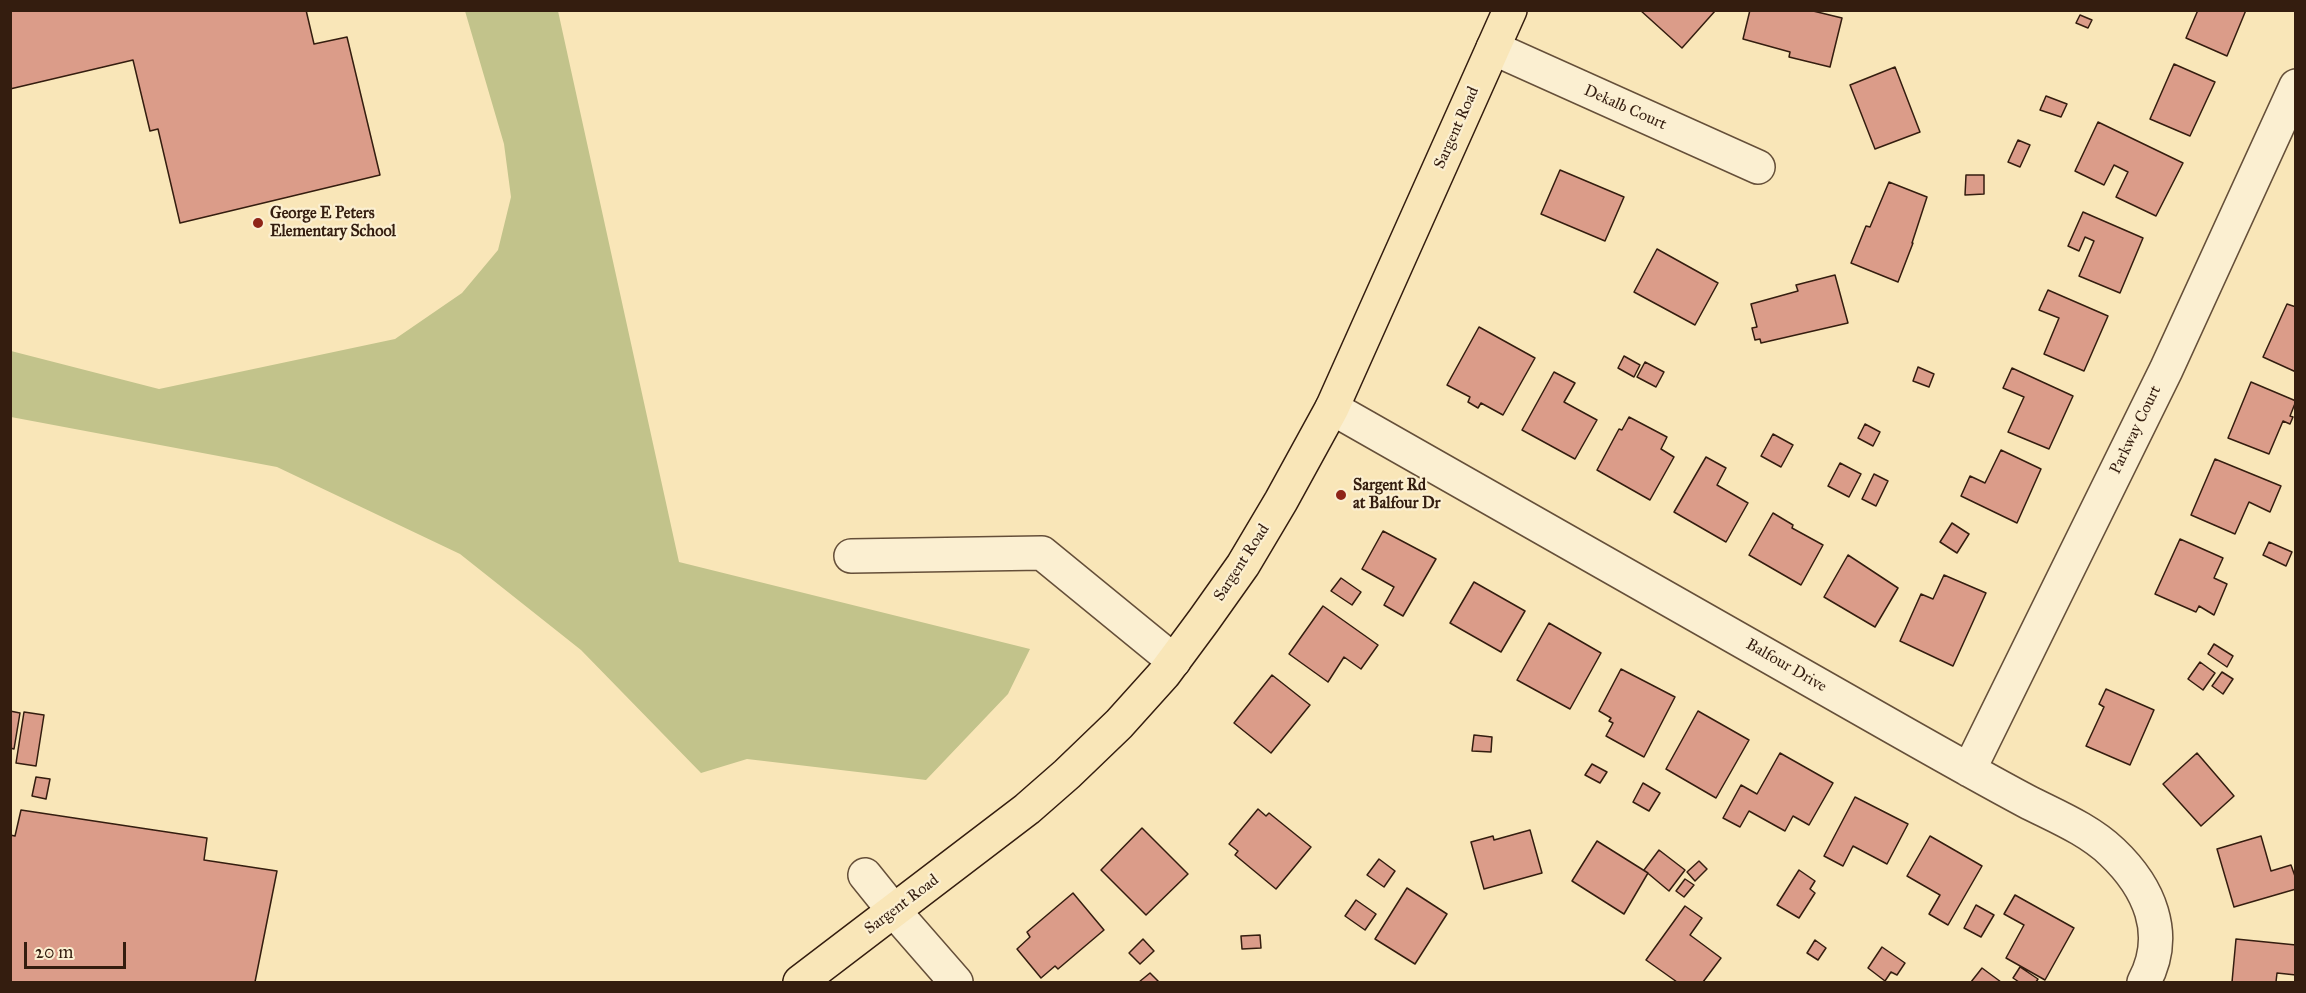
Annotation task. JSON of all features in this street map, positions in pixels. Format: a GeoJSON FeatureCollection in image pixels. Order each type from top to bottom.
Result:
{"type":"FeatureCollection","features":[{"type":"Feature","properties":{"kind":"main road","name":"Sargent Road"},"geometry":{"type":"LineString","coordinates":[[800,982],[1027,809],[1119,724],[1174,661],[1243,565],[1332,408],[1509,10]]}},
{"type":"Feature","properties":{"kind":"street","name":"Dekalb Court"},"geometry":{"type":"LineString","coordinates":[[1493,48],[1758,167]]}},
{"type":"Feature","properties":{"kind":"street","name":"Parkway Court"},"geometry":{"type":"LineString","coordinates":[[1969,770],[2166,370],[2295,86]]}},
{"type":"Feature","properties":{"kind":"street","name":"Balfour Drive"},"geometry":{"type":"LineString","coordinates":[[1332,408],[1969,770],[2086,832],[2111,851],[2132,874],[2145,895],[2155,920],[2157,944],[2151,970],[2144,982]]}},
{"type":"Feature","properties":{"kind":"street"},"geometry":{"type":"LineString","coordinates":[[851,556],[1042,553],[1174,661]]}},
{"type":"Feature","properties":{"kind":"street"},"geometry":{"type":"LineString","coordinates":[[865,875],[956,982]]}},
{"type":"Feature","properties":{"kind":"green space"},"geometry":{"type":"Polygon","coordinates":[[[465,11],[558,11],[679,562],[1030,649],[1008,694],[926,780],[747,759],[701,773],[581,650],[460,554],[277,467],[11,417],[11,351],[159,389],[395,339],[462,293],[498,250],[511,197],[504,144],[465,11]]]}},
{"type":"Feature","properties":{"kind":"building"},"geometry":{"type":"Polygon","coordinates":[[[10,10],[306,10],[314,44],[347,37],[380,175],[180,223],[158,129],[150,131],[133,60],[10,89],[10,10]]]}},
{"type":"Feature","properties":{"kind":"building"},"geometry":{"type":"Polygon","coordinates":[[[1640,10],[1715,10],[1715,11],[1682,48],[1640,10]]]}},
{"type":"Feature","properties":{"kind":"building"},"geometry":{"type":"Polygon","coordinates":[[[1750,10],[1809,10],[1842,18],[1830,67],[1789,57],[1790,52],[1743,39],[1750,10]]]}},
{"type":"Feature","properties":{"kind":"building"},"geometry":{"type":"Polygon","coordinates":[[[2198,10],[2246,10],[2227,56],[2186,38],[2198,10]]]}},
{"type":"Feature","properties":{"kind":"building"},"geometry":{"type":"Polygon","coordinates":[[[2080,15],[2092,20],[2088,28],[2076,23],[2080,15]]]}},
{"type":"Feature","properties":{"kind":"building"},"geometry":{"type":"Polygon","coordinates":[[[2174,64],[2215,82],[2190,136],[2150,119],[2174,64]]]}},
{"type":"Feature","properties":{"kind":"building"},"geometry":{"type":"Polygon","coordinates":[[[1895,67],[1920,132],[1875,149],[1850,85],[1895,67]]]}},
{"type":"Feature","properties":{"kind":"building"},"geometry":{"type":"Polygon","coordinates":[[[2046,96],[2067,104],[2061,117],[2040,110],[2046,96]]]}},
{"type":"Feature","properties":{"kind":"building"},"geometry":{"type":"Polygon","coordinates":[[[2098,122],[2183,163],[2156,216],[2116,197],[2128,172],[2114,165],[2104,185],[2075,171],[2098,122]]]}},
{"type":"Feature","properties":{"kind":"building"},"geometry":{"type":"Polygon","coordinates":[[[2018,140],[2030,145],[2020,167],[2008,162],[2018,140]]]}},
{"type":"Feature","properties":{"kind":"building"},"geometry":{"type":"Polygon","coordinates":[[[1560,170],[1624,197],[1605,241],[1541,214],[1560,170]]]}},
{"type":"Feature","properties":{"kind":"building"},"geometry":{"type":"Polygon","coordinates":[[[1966,175],[1984,175],[1984,194],[1965,195],[1966,175]]]}},
{"type":"Feature","properties":{"kind":"building"},"geometry":{"type":"Polygon","coordinates":[[[1889,182],[1927,197],[1898,282],[1851,263],[1866,226],[1870,227],[1889,182]]]}},
{"type":"Feature","properties":{"kind":"building"},"geometry":{"type":"Polygon","coordinates":[[[2083,212],[2143,238],[2120,293],[2079,276],[2094,241],[2085,237],[2079,251],[2068,246],[2083,212]]]}},
{"type":"Feature","properties":{"kind":"building"},"geometry":{"type":"Polygon","coordinates":[[[1657,249],[1718,283],[1695,325],[1634,292],[1657,249]]]}},
{"type":"Feature","properties":{"kind":"building"},"geometry":{"type":"Polygon","coordinates":[[[1835,275],[1848,323],[1761,343],[1760,339],[1755,340],[1752,328],[1757,327],[1751,304],[1798,291],[1796,285],[1835,275]]]}},
{"type":"Feature","properties":{"kind":"building"},"geometry":{"type":"Polygon","coordinates":[[[2048,290],[2108,316],[2084,371],[2044,354],[2059,318],[2039,310],[2048,290]]]}},
{"type":"Feature","properties":{"kind":"building"},"geometry":{"type":"Polygon","coordinates":[[[2287,304],[2296,307],[2296,372],[2263,357],[2287,304]]]}},
{"type":"Feature","properties":{"kind":"building"},"geometry":{"type":"Polygon","coordinates":[[[1479,327],[1535,358],[1503,415],[1481,403],[1478,408],[1468,402],[1470,397],[1447,385],[1479,327]]]}},
{"type":"Feature","properties":{"kind":"building"},"geometry":{"type":"Polygon","coordinates":[[[1624,356],[1640,365],[1634,377],[1618,368],[1624,356]]]}},
{"type":"Feature","properties":{"kind":"building"},"geometry":{"type":"Polygon","coordinates":[[[1645,362],[1664,372],[1656,387],[1637,377],[1645,362]]]}},
{"type":"Feature","properties":{"kind":"building"},"geometry":{"type":"Polygon","coordinates":[[[1918,367],[1934,374],[1929,387],[1913,381],[1918,367]]]}},
{"type":"Feature","properties":{"kind":"building"},"geometry":{"type":"Polygon","coordinates":[[[2012,368],[2073,396],[2049,449],[2008,432],[2024,397],[2003,388],[2012,368]]]}},
{"type":"Feature","properties":{"kind":"building"},"geometry":{"type":"Polygon","coordinates":[[[1554,372],[1575,383],[1564,402],[1597,420],[1575,459],[1522,430],[1554,372]]]}},
{"type":"Feature","properties":{"kind":"building"},"geometry":{"type":"Polygon","coordinates":[[[2251,382],[2296,401],[2290,416],[2293,417],[2290,424],[2283,421],[2269,454],[2228,438],[2251,382]]]}},
{"type":"Feature","properties":{"kind":"building"},"geometry":{"type":"Polygon","coordinates":[[[1629,417],[1667,437],[1661,449],[1674,457],[1650,500],[1597,470],[1619,429],[1622,430],[1629,417]]]}},
{"type":"Feature","properties":{"kind":"building"},"geometry":{"type":"Polygon","coordinates":[[[1865,424],[1880,432],[1873,446],[1858,438],[1865,424]]]}},
{"type":"Feature","properties":{"kind":"building"},"geometry":{"type":"Polygon","coordinates":[[[1773,434],[1793,445],[1781,467],[1761,456],[1773,434]]]}},
{"type":"Feature","properties":{"kind":"building"},"geometry":{"type":"Polygon","coordinates":[[[2001,450],[2041,469],[2017,523],[1961,496],[1970,476],[1985,483],[2001,450]]]}},
{"type":"Feature","properties":{"kind":"building"},"geometry":{"type":"Polygon","coordinates":[[[1706,457],[1726,468],[1717,485],[1748,503],[1726,542],[1674,512],[1706,457]]]}},
{"type":"Feature","properties":{"kind":"building"},"geometry":{"type":"Polygon","coordinates":[[[2215,459],[2281,486],[2270,512],[2249,502],[2235,534],[2191,515],[2215,459]]]}},
{"type":"Feature","properties":{"kind":"building"},"geometry":{"type":"Polygon","coordinates":[[[1840,463],[1861,474],[1849,497],[1828,486],[1840,463]]]}},
{"type":"Feature","properties":{"kind":"building"},"geometry":{"type":"Polygon","coordinates":[[[1874,474],[1888,481],[1876,506],[1862,499],[1874,474]]]}},
{"type":"Feature","properties":{"kind":"building"},"geometry":{"type":"Polygon","coordinates":[[[1773,513],[1793,525],[1792,528],[1823,545],[1801,585],[1749,555],[1773,513]]]}},
{"type":"Feature","properties":{"kind":"building"},"geometry":{"type":"Polygon","coordinates":[[[1952,523],[1969,534],[1957,553],[1940,542],[1952,523]]]}},
{"type":"Feature","properties":{"kind":"building"},"geometry":{"type":"Polygon","coordinates":[[[1383,531],[1436,559],[1403,616],[1384,605],[1394,587],[1362,569],[1383,531]]]}},
{"type":"Feature","properties":{"kind":"building"},"geometry":{"type":"Polygon","coordinates":[[[2180,539],[2223,558],[2214,578],[2227,584],[2214,615],[2199,606],[2196,612],[2155,594],[2180,539]]]}},
{"type":"Feature","properties":{"kind":"building"},"geometry":{"type":"Polygon","coordinates":[[[2269,542],[2292,552],[2286,566],[2263,555],[2269,542]]]}},
{"type":"Feature","properties":{"kind":"building"},"geometry":{"type":"Polygon","coordinates":[[[1848,555],[1898,588],[1875,627],[1824,597],[1848,555]]]}},
{"type":"Feature","properties":{"kind":"building"},"geometry":{"type":"Polygon","coordinates":[[[1944,575],[1986,593],[1953,666],[1900,641],[1921,594],[1933,599],[1944,575]]]}},
{"type":"Feature","properties":{"kind":"building"},"geometry":{"type":"Polygon","coordinates":[[[1341,578],[1361,592],[1352,605],[1331,591],[1341,578]]]}},
{"type":"Feature","properties":{"kind":"building"},"geometry":{"type":"Polygon","coordinates":[[[1474,582],[1525,611],[1501,652],[1450,623],[1474,582]]]}},
{"type":"Feature","properties":{"kind":"building"},"geometry":{"type":"Polygon","coordinates":[[[1323,606],[1378,645],[1361,669],[1344,657],[1328,682],[1289,654],[1323,606]]]}},
{"type":"Feature","properties":{"kind":"building"},"geometry":{"type":"Polygon","coordinates":[[[1549,623],[1601,653],[1570,709],[1517,680],[1549,623]]]}},
{"type":"Feature","properties":{"kind":"building"},"geometry":{"type":"Polygon","coordinates":[[[2214,644],[2233,656],[2227,667],[2208,654],[2214,644]]]}},
{"type":"Feature","properties":{"kind":"building"},"geometry":{"type":"Polygon","coordinates":[[[2200,662],[2215,673],[2203,690],[2188,679],[2200,662]]]}},
{"type":"Feature","properties":{"kind":"building"},"geometry":{"type":"Polygon","coordinates":[[[1621,669],[1675,697],[1644,757],[1606,736],[1613,723],[1609,721],[1611,718],[1599,711],[1621,669]]]}},
{"type":"Feature","properties":{"kind":"building"},"geometry":{"type":"Polygon","coordinates":[[[2222,672],[2233,679],[2223,694],[2212,686],[2222,672]]]}},
{"type":"Feature","properties":{"kind":"building"},"geometry":{"type":"Polygon","coordinates":[[[1272,675],[1310,705],[1271,753],[1234,723],[1272,675]]]}},
{"type":"Feature","properties":{"kind":"building"},"geometry":{"type":"Polygon","coordinates":[[[2106,689],[2154,710],[2130,765],[2086,746],[2104,707],[2099,704],[2106,689]]]}},
{"type":"Feature","properties":{"kind":"building"},"geometry":{"type":"Polygon","coordinates":[[[10,711],[20,713],[14,749],[10,748],[10,711]]]}},
{"type":"Feature","properties":{"kind":"building"},"geometry":{"type":"Polygon","coordinates":[[[1698,711],[1749,740],[1716,798],[1666,769],[1698,711]]]}},
{"type":"Feature","properties":{"kind":"building"},"geometry":{"type":"Polygon","coordinates":[[[24,712],[44,715],[36,766],[16,763],[24,712]]]}},
{"type":"Feature","properties":{"kind":"building"},"geometry":{"type":"Polygon","coordinates":[[[1474,735],[1492,737],[1491,752],[1472,751],[1474,735]]]}},
{"type":"Feature","properties":{"kind":"building"},"geometry":{"type":"Polygon","coordinates":[[[1780,753],[1833,783],[1809,825],[1793,816],[1785,831],[1749,811],[1740,827],[1723,818],[1741,785],[1757,794],[1780,753]]]}},
{"type":"Feature","properties":{"kind":"building"},"geometry":{"type":"Polygon","coordinates":[[[2197,753],[2234,796],[2201,826],[2163,784],[2197,753]]]}},
{"type":"Feature","properties":{"kind":"building"},"geometry":{"type":"Polygon","coordinates":[[[1592,764],[1607,772],[1600,783],[1585,775],[1592,764]]]}},
{"type":"Feature","properties":{"kind":"building"},"geometry":{"type":"Polygon","coordinates":[[[36,777],[50,779],[46,799],[32,796],[36,777]]]}},
{"type":"Feature","properties":{"kind":"building"},"geometry":{"type":"Polygon","coordinates":[[[1643,783],[1660,793],[1649,811],[1633,802],[1643,783]]]}},
{"type":"Feature","properties":{"kind":"building"},"geometry":{"type":"Polygon","coordinates":[[[1855,797],[1908,824],[1887,864],[1853,846],[1843,866],[1824,856],[1855,797]]]}},
{"type":"Feature","properties":{"kind":"building"},"geometry":{"type":"Polygon","coordinates":[[[1258,809],[1266,816],[1269,813],[1311,847],[1276,889],[1235,855],[1238,851],[1229,844],[1258,809]]]}},
{"type":"Feature","properties":{"kind":"building"},"geometry":{"type":"Polygon","coordinates":[[[21,810],[207,838],[204,860],[277,871],[255,982],[10,982],[10,835],[15,836],[21,810]]]}},
{"type":"Feature","properties":{"kind":"building"},"geometry":{"type":"Polygon","coordinates":[[[1142,828],[1188,874],[1146,915],[1101,870],[1142,828]]]}},
{"type":"Feature","properties":{"kind":"building"},"geometry":{"type":"Polygon","coordinates":[[[1530,830],[1542,873],[1484,889],[1471,842],[1493,836],[1494,840],[1530,830]]]}},
{"type":"Feature","properties":{"kind":"building"},"geometry":{"type":"Polygon","coordinates":[[[1930,836],[1982,866],[1948,925],[1929,914],[1940,895],[1907,876],[1930,836]]]}},
{"type":"Feature","properties":{"kind":"building"},"geometry":{"type":"Polygon","coordinates":[[[2261,836],[2271,871],[2291,865],[2296,879],[2296,889],[2234,907],[2217,849],[2261,836]]]}},
{"type":"Feature","properties":{"kind":"building"},"geometry":{"type":"Polygon","coordinates":[[[1597,841],[1648,873],[1624,914],[1572,881],[1597,841]]]}},
{"type":"Feature","properties":{"kind":"building"},"geometry":{"type":"Polygon","coordinates":[[[1659,850],[1685,870],[1669,891],[1644,870],[1659,850]]]}},
{"type":"Feature","properties":{"kind":"building"},"geometry":{"type":"Polygon","coordinates":[[[1379,859],[1395,871],[1384,887],[1367,875],[1379,859]]]}},
{"type":"Feature","properties":{"kind":"building"},"geometry":{"type":"Polygon","coordinates":[[[1699,861],[1707,869],[1695,881],[1687,872],[1699,861]]]}},
{"type":"Feature","properties":{"kind":"building"},"geometry":{"type":"Polygon","coordinates":[[[1799,870],[1815,881],[1810,889],[1815,893],[1799,918],[1777,905],[1799,870]]]}},
{"type":"Feature","properties":{"kind":"building"},"geometry":{"type":"Polygon","coordinates":[[[1685,879],[1694,885],[1684,897],[1676,891],[1685,879]]]}},
{"type":"Feature","properties":{"kind":"building"},"geometry":{"type":"Polygon","coordinates":[[[1407,888],[1447,914],[1415,964],[1375,939],[1407,888]]]}},
{"type":"Feature","properties":{"kind":"building"},"geometry":{"type":"Polygon","coordinates":[[[1073,893],[1104,930],[1058,969],[1055,966],[1041,978],[1017,949],[1030,937],[1027,932],[1073,893]]]}},
{"type":"Feature","properties":{"kind":"building"},"geometry":{"type":"Polygon","coordinates":[[[2015,895],[2074,928],[2045,980],[2006,958],[2024,925],[2004,914],[2015,895]]]}},
{"type":"Feature","properties":{"kind":"building"},"geometry":{"type":"Polygon","coordinates":[[[1356,900],[1376,914],[1365,930],[1345,916],[1356,900]]]}},
{"type":"Feature","properties":{"kind":"building"},"geometry":{"type":"Polygon","coordinates":[[[1976,905],[1994,915],[1981,937],[1964,928],[1976,905]]]}},
{"type":"Feature","properties":{"kind":"building"},"geometry":{"type":"Polygon","coordinates":[[[1685,906],[1702,918],[1690,935],[1721,958],[1703,982],[1677,982],[1646,960],[1685,906]]]}},
{"type":"Feature","properties":{"kind":"building"},"geometry":{"type":"Polygon","coordinates":[[[1260,935],[1261,948],[1242,949],[1241,936],[1260,935]]]}},
{"type":"Feature","properties":{"kind":"building"},"geometry":{"type":"Polygon","coordinates":[[[1143,939],[1154,951],[1140,964],[1129,953],[1143,939]]]}},
{"type":"Feature","properties":{"kind":"building"},"geometry":{"type":"Polygon","coordinates":[[[2236,939],[2296,945],[2296,975],[2277,973],[2276,982],[2232,982],[2236,939]]]}},
{"type":"Feature","properties":{"kind":"building"},"geometry":{"type":"Polygon","coordinates":[[[1815,940],[1826,948],[1818,960],[1807,953],[1815,940]]]}},
{"type":"Feature","properties":{"kind":"building"},"geometry":{"type":"Polygon","coordinates":[[[1882,947],[1905,963],[1897,975],[1891,972],[1885,981],[1868,968],[1882,947]]]}},
{"type":"Feature","properties":{"kind":"building"},"geometry":{"type":"Polygon","coordinates":[[[2020,967],[2038,979],[2036,982],[2019,982],[2013,978],[2020,967]]]}},
{"type":"Feature","properties":{"kind":"building"},"geometry":{"type":"Polygon","coordinates":[[[1982,968],[2001,982],[1971,982],[1982,968]]]}},
{"type":"Feature","properties":{"kind":"building"},"geometry":{"type":"Polygon","coordinates":[[[1150,973],[1159,982],[1139,982],[1150,973]]]}},
{"type":"Feature","properties":{"kind":"place","name":"George E Peters Elementary School"},"geometry":{"type":"Point","coordinates":[258,223]}},
{"type":"Feature","properties":{"kind":"place","name":"Sargent Rd at Balfour Dr"},"geometry":{"type":"Point","coordinates":[1341,495]}}]}
